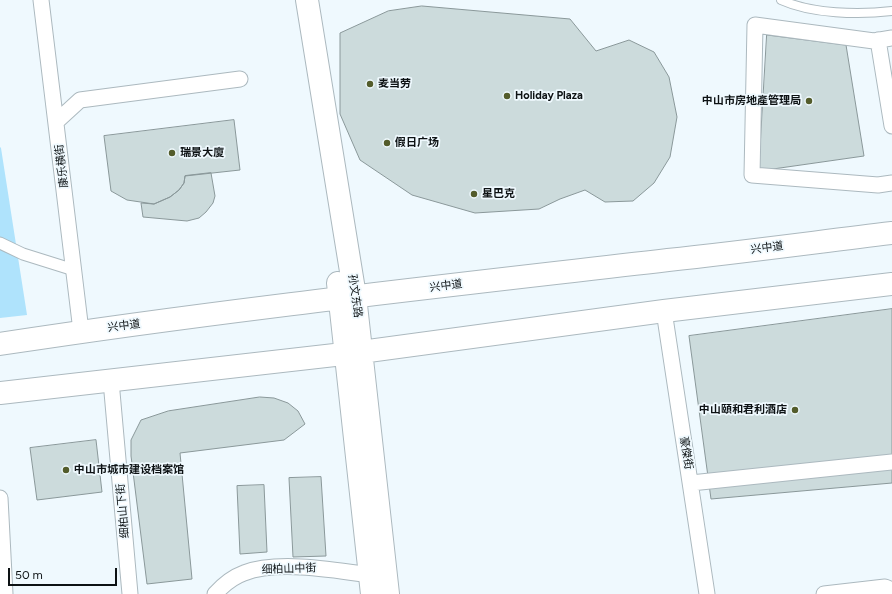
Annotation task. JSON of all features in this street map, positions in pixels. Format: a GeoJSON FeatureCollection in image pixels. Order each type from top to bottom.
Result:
{"type":"FeatureCollection","features":[{"type":"Feature","properties":{"kind":"main road","name":"孙文东路"},"geometry":{"type":"LineString","coordinates":[[296,0],[333,234],[348,297]]}},
{"type":"Feature","properties":{"kind":"main road","name":"孙文东路"},"geometry":{"type":"LineString","coordinates":[[307,0],[348,297],[354,353],[371,584]]}},
{"type":"Feature","properties":{"kind":"main road","name":"兴中道"},"geometry":{"type":"LineString","coordinates":[[0,344],[81,331],[348,297],[671,260],[892,232]]}},
{"type":"Feature","properties":{"kind":"main road"},"geometry":{"type":"LineString","coordinates":[[0,394],[354,353],[664,311],[892,284]]}},
{"type":"Feature","properties":{"kind":"main road","name":"孙文东路"},"geometry":{"type":"LineString","coordinates":[[354,353],[388,594]]}},
{"type":"Feature","properties":{"kind":"street","name":"康乐横街"},"geometry":{"type":"LineString","coordinates":[[41,0],[81,331]]}},
{"type":"Feature","properties":{"kind":"street"},"geometry":{"type":"LineString","coordinates":[[892,126],[885,39],[874,41],[755,25],[752,175],[878,185],[892,183]]}},
{"type":"Feature","properties":{"kind":"street"},"geometry":{"type":"LineString","coordinates":[[56,122],[80,100],[240,79]]}},
{"type":"Feature","properties":{"kind":"street"},"geometry":{"type":"LineString","coordinates":[[0,243],[23,254],[74,270]]}},
{"type":"Feature","properties":{"kind":"street","name":"豪傑街"},"geometry":{"type":"LineString","coordinates":[[664,311],[707,594]]}},
{"type":"Feature","properties":{"kind":"street","name":"细柏山下街"},"geometry":{"type":"LineString","coordinates":[[112,381],[130,594]]}},
{"type":"Feature","properties":{"kind":"street"},"geometry":{"type":"LineString","coordinates":[[691,484],[892,462]]}},
{"type":"Feature","properties":{"kind":"street"},"geometry":{"type":"LineString","coordinates":[[0,498],[5,594]]}},
{"type":"Feature","properties":{"kind":"street","name":"细柏山中街"},"geometry":{"type":"LineString","coordinates":[[215,594],[224,585],[244,573],[267,568],[313,568],[371,584]]}},
{"type":"Feature","properties":{"kind":"street"},"geometry":{"type":"LineString","coordinates":[[824,594],[886,587],[892,590]]}},
{"type":"Feature","properties":{"kind":"lane"},"geometry":{"type":"LineString","coordinates":[[780,0],[799,6],[843,12],[863,13],[892,11]]}},
{"type":"Feature","properties":{"kind":"shaded area"},"geometry":{"type":"Polygon","coordinates":[[[0,147],[27,315],[0,318],[0,147]]]}},
{"type":"Feature","properties":{"kind":"building","name":"Holiday Plaza"},"geometry":{"type":"Polygon","coordinates":[[[422,6],[570,19],[596,51],[629,40],[654,52],[669,77],[677,117],[670,157],[654,183],[633,201],[605,202],[585,190],[560,199],[539,209],[475,213],[412,195],[360,160],[340,114],[340,33],[388,11],[422,6]]]}},
{"type":"Feature","properties":{"kind":"building","name":"中山市房地產管理局"},"geometry":{"type":"Polygon","coordinates":[[[767,35],[846,45],[864,156],[759,171],[767,35]]]}},
{"type":"Feature","properties":{"kind":"building","name":"瑞景大廈"},"geometry":{"type":"Polygon","coordinates":[[[234,120],[240,170],[185,176],[184,183],[179,190],[170,197],[154,204],[127,200],[111,191],[104,136],[234,120]]]}},
{"type":"Feature","properties":{"kind":"building"},"geometry":{"type":"Polygon","coordinates":[[[211,173],[215,196],[213,203],[199,218],[187,221],[143,217],[141,203],[154,204],[170,197],[179,190],[184,183],[185,176],[211,173]]]}},
{"type":"Feature","properties":{"kind":"building","name":"中山頤和君利酒店"},"geometry":{"type":"Polygon","coordinates":[[[892,309],[892,483],[711,499],[689,336],[892,309]]]}},
{"type":"Feature","properties":{"kind":"building"},"geometry":{"type":"Polygon","coordinates":[[[260,397],[274,398],[288,403],[298,411],[305,424],[284,440],[180,453],[192,579],[147,584],[131,456],[131,440],[141,420],[168,411],[260,397]]]}},
{"type":"Feature","properties":{"kind":"building","name":"中山市城市建设档案馆"},"geometry":{"type":"Polygon","coordinates":[[[96,440],[102,492],[37,500],[30,448],[96,440]]]}},
{"type":"Feature","properties":{"kind":"building"},"geometry":{"type":"Polygon","coordinates":[[[321,477],[326,556],[293,557],[289,478],[321,477]]]}},
{"type":"Feature","properties":{"kind":"building"},"geometry":{"type":"Polygon","coordinates":[[[264,485],[267,552],[240,554],[237,486],[264,485]]]}},
{"type":"Feature","properties":{"kind":"place","name":"麦当劳"},"geometry":{"type":"Point","coordinates":[370,84]}},
{"type":"Feature","properties":{"kind":"place","name":"Holiday Plaza"},"geometry":{"type":"Point","coordinates":[507,96]}},
{"type":"Feature","properties":{"kind":"place","name":"中山市房地產管理局"},"geometry":{"type":"Point","coordinates":[809,101]}},
{"type":"Feature","properties":{"kind":"place","name":"假日广场"},"geometry":{"type":"Point","coordinates":[387,143]}},
{"type":"Feature","properties":{"kind":"place","name":"瑞景大廈"},"geometry":{"type":"Point","coordinates":[172,153]}},
{"type":"Feature","properties":{"kind":"place","name":"星巴克"},"geometry":{"type":"Point","coordinates":[474,194]}},
{"type":"Feature","properties":{"kind":"place","name":"中山頤和君利酒店"},"geometry":{"type":"Point","coordinates":[795,410]}},
{"type":"Feature","properties":{"kind":"place","name":"中山市城市建设档案馆"},"geometry":{"type":"Point","coordinates":[66,470]}}]}
